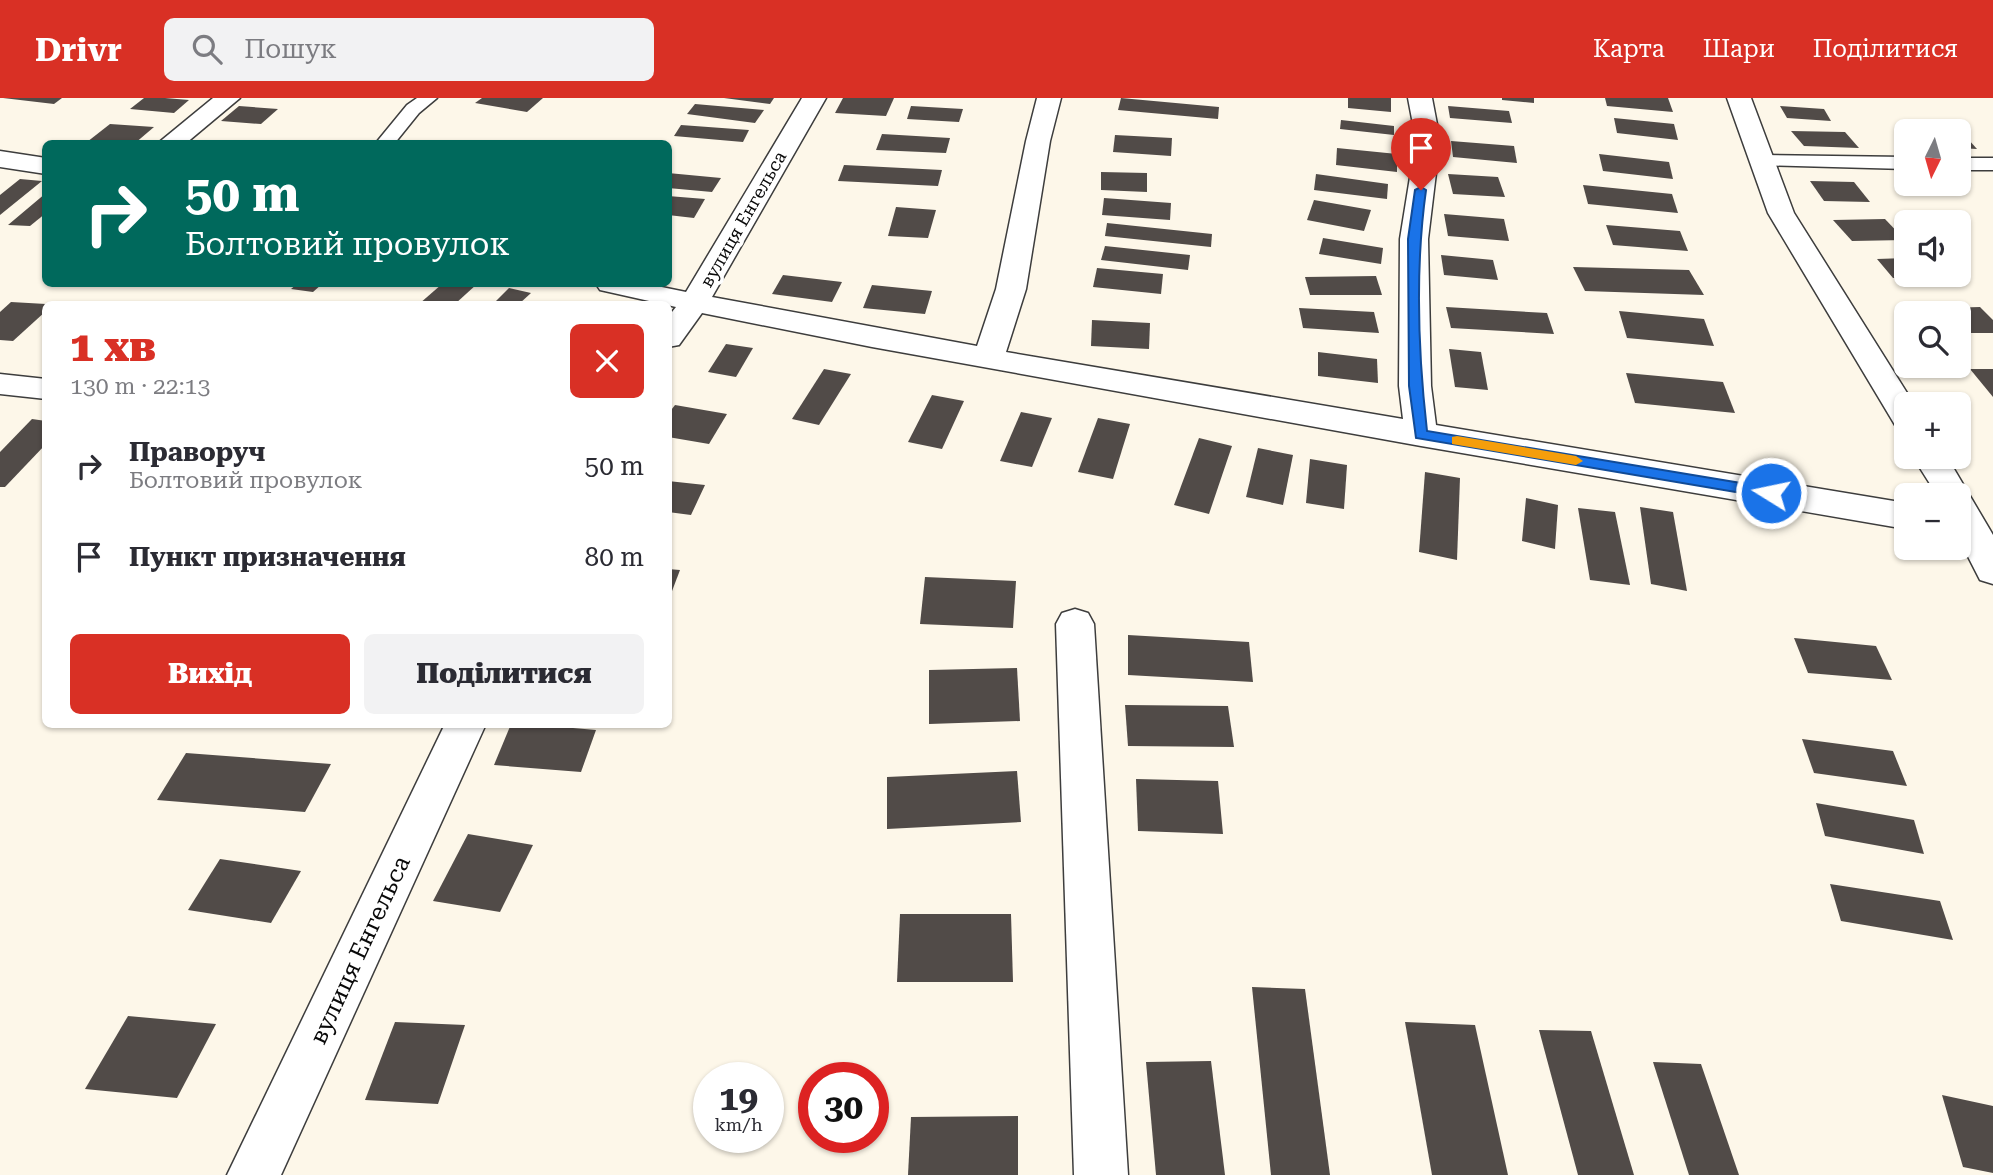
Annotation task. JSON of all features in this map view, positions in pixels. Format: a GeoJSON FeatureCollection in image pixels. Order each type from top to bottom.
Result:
{"type":"FeatureCollection","features":[{"type":"Feature","properties":{"kind":"street"},"geometry":{"type":"LineString","coordinates":[[174,140],[228,98]]}},
{"type":"Feature","properties":{"kind":"street","name":"вулиця Енгельса"},"geometry":{"type":"LineString","coordinates":[[672,333],[694,303],[814,98]]}},
{"type":"Feature","properties":{"kind":"street"},"geometry":{"type":"LineString","coordinates":[[989,358],[1011,289],[1038,141],[1049,98]]}},
{"type":"Feature","properties":{"kind":"street"},"geometry":{"type":"LineString","coordinates":[[1420,98],[1428,140],[1414,239],[1415,386],[1420,435]]}},
{"type":"Feature","properties":{"kind":"street"},"geometry":{"type":"LineString","coordinates":[[1739,98],[1781,213],[1894,397]]}},
{"type":"Feature","properties":{"kind":"street"},"geometry":{"type":"LineString","coordinates":[[0,159],[42,165]]}},
{"type":"Feature","properties":{"kind":"street"},"geometry":{"type":"LineString","coordinates":[[623,287],[694,303],[989,358],[1420,435],[1894,514]]}},
{"type":"Feature","properties":{"kind":"street"},"geometry":{"type":"LineString","coordinates":[[0,383],[42,388]]}},
{"type":"Feature","properties":{"kind":"street"},"geometry":{"type":"LineString","coordinates":[[1971,521],[1993,570]]}},
{"type":"Feature","properties":{"kind":"street"},"geometry":{"type":"LineString","coordinates":[[1074,624],[1101,1175]]}},
{"type":"Feature","properties":{"kind":"street","name":"вулиця Енгельса"},"geometry":{"type":"LineString","coordinates":[[254,1175],[464,728]]}},
{"type":"Feature","properties":{"kind":"lane"},"geometry":{"type":"LineString","coordinates":[[387,140],[413,109],[428,98]]}},
{"type":"Feature","properties":{"kind":"lane"},"geometry":{"type":"LineString","coordinates":[[1762,161],[1894,163]]}},
{"type":"Feature","properties":{"kind":"lane"},"geometry":{"type":"LineString","coordinates":[[1971,164],[1993,164]]}},
{"type":"Feature","properties":{"kind":"building"},"geometry":{"type":"Polygon","coordinates":[[[3,98],[62,98],[54,104],[3,98]]]}},
{"type":"Feature","properties":{"kind":"building"},"geometry":{"type":"Polygon","coordinates":[[[144,98],[189,100],[174,113],[130,109],[144,98]]]}},
{"type":"Feature","properties":{"kind":"building"},"geometry":{"type":"Polygon","coordinates":[[[482,98],[543,98],[527,112],[475,103],[482,98]]]}},
{"type":"Feature","properties":{"kind":"building"},"geometry":{"type":"Polygon","coordinates":[[[724,98],[774,98],[770,104],[724,98]]]}},
{"type":"Feature","properties":{"kind":"building"},"geometry":{"type":"Polygon","coordinates":[[[843,98],[894,98],[886,116],[835,113],[843,98]]]}},
{"type":"Feature","properties":{"kind":"building"},"geometry":{"type":"Polygon","coordinates":[[[1121,98],[1219,107],[1218,119],[1118,110],[1121,98]]]}},
{"type":"Feature","properties":{"kind":"building"},"geometry":{"type":"Polygon","coordinates":[[[1348,98],[1391,98],[1391,112],[1348,108],[1348,98]]]}},
{"type":"Feature","properties":{"kind":"building"},"geometry":{"type":"Polygon","coordinates":[[[1534,98],[1534,103],[1502,100],[1534,98]]]}},
{"type":"Feature","properties":{"kind":"building"},"geometry":{"type":"Polygon","coordinates":[[[1605,98],[1668,98],[1673,112],[1607,106],[1605,98]]]}},
{"type":"Feature","properties":{"kind":"building"},"geometry":{"type":"Polygon","coordinates":[[[695,104],[764,110],[755,123],[687,114],[695,104]]]}},
{"type":"Feature","properties":{"kind":"building"},"geometry":{"type":"Polygon","coordinates":[[[239,106],[278,109],[261,124],[221,121],[239,106]]]}},
{"type":"Feature","properties":{"kind":"building"},"geometry":{"type":"Polygon","coordinates":[[[911,106],[963,109],[959,122],[907,119],[911,106]]]}},
{"type":"Feature","properties":{"kind":"building"},"geometry":{"type":"Polygon","coordinates":[[[1448,106],[1509,111],[1512,123],[1450,118],[1448,106]]]}},
{"type":"Feature","properties":{"kind":"building"},"geometry":{"type":"Polygon","coordinates":[[[1780,106],[1824,109],[1831,121],[1787,118],[1780,106]]]}},
{"type":"Feature","properties":{"kind":"building"},"geometry":{"type":"Polygon","coordinates":[[[1614,118],[1674,124],[1678,140],[1617,133],[1614,118]]]}},
{"type":"Feature","properties":{"kind":"building"},"geometry":{"type":"Polygon","coordinates":[[[1341,120],[1394,126],[1394,135],[1340,129],[1341,120]]]}},
{"type":"Feature","properties":{"kind":"building"},"geometry":{"type":"Polygon","coordinates":[[[110,124],[154,127],[139,140],[90,140],[110,124]]]}},
{"type":"Feature","properties":{"kind":"building"},"geometry":{"type":"Polygon","coordinates":[[[681,125],[749,130],[743,142],[674,136],[681,125]]]}},
{"type":"Feature","properties":{"kind":"building"},"geometry":{"type":"Polygon","coordinates":[[[1791,131],[1845,132],[1859,148],[1804,146],[1791,131]]]}},
{"type":"Feature","properties":{"kind":"building"},"geometry":{"type":"Polygon","coordinates":[[[882,134],[950,138],[946,153],[876,150],[882,134]]]}},
{"type":"Feature","properties":{"kind":"building"},"geometry":{"type":"Polygon","coordinates":[[[1115,135],[1172,138],[1171,156],[1113,152],[1115,135]]]}},
{"type":"Feature","properties":{"kind":"building"},"geometry":{"type":"Polygon","coordinates":[[[1451,141],[1514,146],[1517,163],[1453,157],[1451,141]]]}},
{"type":"Feature","properties":{"kind":"building"},"geometry":{"type":"Polygon","coordinates":[[[1337,148],[1397,154],[1397,172],[1336,165],[1337,148]]]}},
{"type":"Feature","properties":{"kind":"building"},"geometry":{"type":"Polygon","coordinates":[[[1599,154],[1669,162],[1673,179],[1603,171],[1599,154]]]}},
{"type":"Feature","properties":{"kind":"building"},"geometry":{"type":"Polygon","coordinates":[[[844,165],[942,170],[938,186],[838,181],[844,165]]]}},
{"type":"Feature","properties":{"kind":"building"},"geometry":{"type":"Polygon","coordinates":[[[1101,172],[1147,173],[1147,192],[1101,190],[1101,172]]]}},
{"type":"Feature","properties":{"kind":"building"},"geometry":{"type":"Polygon","coordinates":[[[672,173],[721,178],[712,192],[672,188],[672,173]]]}},
{"type":"Feature","properties":{"kind":"building"},"geometry":{"type":"Polygon","coordinates":[[[1316,174],[1388,184],[1387,199],[1314,190],[1316,174]]]}},
{"type":"Feature","properties":{"kind":"building"},"geometry":{"type":"Polygon","coordinates":[[[1448,174],[1498,177],[1505,197],[1453,194],[1448,174]]]}},
{"type":"Feature","properties":{"kind":"building"},"geometry":{"type":"Polygon","coordinates":[[[20,179],[42,181],[0,215],[0,195],[20,179]]]}},
{"type":"Feature","properties":{"kind":"building"},"geometry":{"type":"Polygon","coordinates":[[[1810,181],[1854,182],[1870,202],[1824,201],[1810,181]]]}},
{"type":"Feature","properties":{"kind":"building"},"geometry":{"type":"Polygon","coordinates":[[[1583,185],[1672,194],[1678,213],[1588,204],[1583,185]]]}},
{"type":"Feature","properties":{"kind":"building"},"geometry":{"type":"Polygon","coordinates":[[[42,196],[42,216],[30,226],[8,225],[42,196]]]}},
{"type":"Feature","properties":{"kind":"building"},"geometry":{"type":"Polygon","coordinates":[[[672,196],[705,199],[694,218],[672,215],[672,196]]]}},
{"type":"Feature","properties":{"kind":"building"},"geometry":{"type":"Polygon","coordinates":[[[1104,198],[1171,203],[1170,220],[1102,215],[1104,198]]]}},
{"type":"Feature","properties":{"kind":"building"},"geometry":{"type":"Polygon","coordinates":[[[1314,200],[1371,210],[1364,231],[1307,220],[1314,200]]]}},
{"type":"Feature","properties":{"kind":"building"},"geometry":{"type":"Polygon","coordinates":[[[896,207],[936,210],[928,238],[888,236],[896,207]]]}},
{"type":"Feature","properties":{"kind":"building"},"geometry":{"type":"Polygon","coordinates":[[[1444,214],[1504,219],[1509,241],[1448,236],[1444,214]]]}},
{"type":"Feature","properties":{"kind":"building"},"geometry":{"type":"Polygon","coordinates":[[[1885,219],[1894,228],[1894,240],[1852,241],[1833,220],[1885,219]]]}},
{"type":"Feature","properties":{"kind":"building"},"geometry":{"type":"Polygon","coordinates":[[[1107,223],[1212,234],[1211,247],[1105,236],[1107,223]]]}},
{"type":"Feature","properties":{"kind":"building"},"geometry":{"type":"Polygon","coordinates":[[[1606,225],[1680,231],[1688,251],[1613,245],[1606,225]]]}},
{"type":"Feature","properties":{"kind":"building"},"geometry":{"type":"Polygon","coordinates":[[[1323,238],[1383,248],[1381,264],[1319,254],[1323,238]]]}},
{"type":"Feature","properties":{"kind":"building"},"geometry":{"type":"Polygon","coordinates":[[[1105,246],[1190,255],[1188,270],[1101,260],[1105,246]]]}},
{"type":"Feature","properties":{"kind":"building"},"geometry":{"type":"Polygon","coordinates":[[[1441,255],[1493,260],[1498,280],[1444,275],[1441,255]]]}},
{"type":"Feature","properties":{"kind":"building"},"geometry":{"type":"Polygon","coordinates":[[[1894,258],[1894,278],[1893,278],[1877,259],[1894,258]]]}},
{"type":"Feature","properties":{"kind":"building"},"geometry":{"type":"Polygon","coordinates":[[[1573,267],[1689,270],[1704,295],[1585,291],[1573,267]]]}},
{"type":"Feature","properties":{"kind":"building"},"geometry":{"type":"Polygon","coordinates":[[[1097,268],[1163,274],[1161,294],[1093,287],[1097,268]]]}},
{"type":"Feature","properties":{"kind":"building"},"geometry":{"type":"Polygon","coordinates":[[[783,275],[842,282],[832,302],[772,294],[783,275]]]}},
{"type":"Feature","properties":{"kind":"building"},"geometry":{"type":"Polygon","coordinates":[[[1376,276],[1382,295],[1310,295],[1305,277],[1376,276]]]}},
{"type":"Feature","properties":{"kind":"building"},"geometry":{"type":"Polygon","coordinates":[[[872,285],[932,291],[925,314],[863,308],[872,285]]]}},
{"type":"Feature","properties":{"kind":"building"},"geometry":{"type":"Polygon","coordinates":[[[293,287],[319,287],[313,292],[291,289],[293,287]]]}},
{"type":"Feature","properties":{"kind":"building"},"geometry":{"type":"Polygon","coordinates":[[[439,287],[474,287],[458,301],[422,301],[439,287]]]}},
{"type":"Feature","properties":{"kind":"building"},"geometry":{"type":"Polygon","coordinates":[[[509,288],[531,293],[522,301],[496,301],[509,288]]]}},
{"type":"Feature","properties":{"kind":"building"},"geometry":{"type":"Polygon","coordinates":[[[11,302],[42,304],[42,315],[13,341],[0,340],[0,312],[11,302]]]}},
{"type":"Feature","properties":{"kind":"building"},"geometry":{"type":"Polygon","coordinates":[[[1446,307],[1547,313],[1554,334],[1451,328],[1446,307]]]}},
{"type":"Feature","properties":{"kind":"building"},"geometry":{"type":"Polygon","coordinates":[[[1971,307],[1980,307],[1993,320],[1993,333],[1971,333],[1971,307]]]}},
{"type":"Feature","properties":{"kind":"building"},"geometry":{"type":"Polygon","coordinates":[[[1299,308],[1374,312],[1379,333],[1303,328],[1299,308]]]}},
{"type":"Feature","properties":{"kind":"building"},"geometry":{"type":"Polygon","coordinates":[[[1619,311],[1704,319],[1714,346],[1627,338],[1619,311]]]}},
{"type":"Feature","properties":{"kind":"building"},"geometry":{"type":"Polygon","coordinates":[[[1092,320],[1150,323],[1149,349],[1091,346],[1092,320]]]}},
{"type":"Feature","properties":{"kind":"building"},"geometry":{"type":"Polygon","coordinates":[[[726,344],[753,348],[736,377],[708,372],[726,344]]]}},
{"type":"Feature","properties":{"kind":"building"},"geometry":{"type":"Polygon","coordinates":[[[1449,349],[1481,352],[1488,390],[1455,387],[1449,349]]]}},
{"type":"Feature","properties":{"kind":"building"},"geometry":{"type":"Polygon","coordinates":[[[1318,352],[1377,359],[1378,383],[1318,376],[1318,352]]]}},
{"type":"Feature","properties":{"kind":"building"},"geometry":{"type":"Polygon","coordinates":[[[824,369],[851,374],[819,425],[792,419],[824,369]]]}},
{"type":"Feature","properties":{"kind":"building"},"geometry":{"type":"Polygon","coordinates":[[[1971,369],[1993,369],[1993,397],[1971,370],[1971,369]]]}},
{"type":"Feature","properties":{"kind":"building"},"geometry":{"type":"Polygon","coordinates":[[[1626,373],[1723,382],[1735,413],[1635,403],[1626,373]]]}},
{"type":"Feature","properties":{"kind":"building"},"geometry":{"type":"Polygon","coordinates":[[[932,395],[964,401],[942,449],[908,442],[932,395]]]}},
{"type":"Feature","properties":{"kind":"building"},"geometry":{"type":"Polygon","coordinates":[[[675,405],[727,414],[709,444],[672,438],[672,409],[675,405]]]}},
{"type":"Feature","properties":{"kind":"building"},"geometry":{"type":"Polygon","coordinates":[[[1021,412],[1052,418],[1032,467],[1000,461],[1021,412]]]}},
{"type":"Feature","properties":{"kind":"building"},"geometry":{"type":"Polygon","coordinates":[[[1098,418],[1130,424],[1113,479],[1078,472],[1098,418]]]}},
{"type":"Feature","properties":{"kind":"building"},"geometry":{"type":"Polygon","coordinates":[[[32,419],[42,420],[42,448],[5,487],[0,487],[0,452],[32,419]]]}},
{"type":"Feature","properties":{"kind":"building"},"geometry":{"type":"Polygon","coordinates":[[[1199,438],[1232,446],[1209,514],[1174,505],[1199,438]]]}},
{"type":"Feature","properties":{"kind":"building"},"geometry":{"type":"Polygon","coordinates":[[[1258,448],[1293,455],[1283,505],[1246,497],[1258,448]]]}},
{"type":"Feature","properties":{"kind":"building"},"geometry":{"type":"Polygon","coordinates":[[[1310,459],[1347,465],[1344,509],[1306,503],[1310,459]]]}},
{"type":"Feature","properties":{"kind":"building"},"geometry":{"type":"Polygon","coordinates":[[[1425,472],[1460,478],[1457,560],[1419,552],[1425,472]]]}},
{"type":"Feature","properties":{"kind":"building"},"geometry":{"type":"Polygon","coordinates":[[[672,481],[705,485],[691,515],[672,513],[672,481]]]}},
{"type":"Feature","properties":{"kind":"building"},"geometry":{"type":"Polygon","coordinates":[[[1526,498],[1558,505],[1555,549],[1522,541],[1526,498]]]}},
{"type":"Feature","properties":{"kind":"building"},"geometry":{"type":"Polygon","coordinates":[[[1640,507],[1673,512],[1687,591],[1651,584],[1640,507]]]}},
{"type":"Feature","properties":{"kind":"building"},"geometry":{"type":"Polygon","coordinates":[[[1578,508],[1615,512],[1630,585],[1590,580],[1578,508]]]}},
{"type":"Feature","properties":{"kind":"building"},"geometry":{"type":"Polygon","coordinates":[[[672,569],[680,570],[672,591],[672,569]]]}},
{"type":"Feature","properties":{"kind":"building"},"geometry":{"type":"Polygon","coordinates":[[[925,577],[1016,581],[1013,628],[920,624],[925,577]]]}},
{"type":"Feature","properties":{"kind":"building"},"geometry":{"type":"Polygon","coordinates":[[[1128,635],[1249,642],[1253,682],[1128,675],[1128,635]]]}},
{"type":"Feature","properties":{"kind":"building"},"geometry":{"type":"Polygon","coordinates":[[[1794,638],[1876,646],[1892,680],[1808,673],[1794,638]]]}},
{"type":"Feature","properties":{"kind":"building"},"geometry":{"type":"Polygon","coordinates":[[[1017,668],[1020,721],[929,724],[929,670],[1017,668]]]}},
{"type":"Feature","properties":{"kind":"building"},"geometry":{"type":"Polygon","coordinates":[[[1125,705],[1228,706],[1234,747],[1128,746],[1125,705]]]}},
{"type":"Feature","properties":{"kind":"building"},"geometry":{"type":"Polygon","coordinates":[[[509,728],[596,730],[581,772],[494,765],[509,728]]]}},
{"type":"Feature","properties":{"kind":"building"},"geometry":{"type":"Polygon","coordinates":[[[1802,739],[1893,751],[1907,786],[1814,773],[1802,739]]]}},
{"type":"Feature","properties":{"kind":"building"},"geometry":{"type":"Polygon","coordinates":[[[186,753],[331,764],[305,812],[157,800],[186,753]]]}},
{"type":"Feature","properties":{"kind":"building"},"geometry":{"type":"Polygon","coordinates":[[[1017,771],[1021,822],[887,829],[887,777],[1017,771]]]}},
{"type":"Feature","properties":{"kind":"building"},"geometry":{"type":"Polygon","coordinates":[[[1136,779],[1218,781],[1223,834],[1138,831],[1136,779]]]}},
{"type":"Feature","properties":{"kind":"building"},"geometry":{"type":"Polygon","coordinates":[[[1816,803],[1914,820],[1924,854],[1825,836],[1816,803]]]}},
{"type":"Feature","properties":{"kind":"building"},"geometry":{"type":"Polygon","coordinates":[[[468,834],[533,845],[500,912],[433,901],[468,834]]]}},
{"type":"Feature","properties":{"kind":"building"},"geometry":{"type":"Polygon","coordinates":[[[220,859],[301,871],[271,923],[188,910],[220,859]]]}},
{"type":"Feature","properties":{"kind":"building"},"geometry":{"type":"Polygon","coordinates":[[[1830,884],[1940,901],[1953,940],[1841,921],[1830,884]]]}},
{"type":"Feature","properties":{"kind":"building"},"geometry":{"type":"Polygon","coordinates":[[[900,914],[1011,914],[1013,982],[897,982],[900,914]]]}},
{"type":"Feature","properties":{"kind":"building"},"geometry":{"type":"Polygon","coordinates":[[[1252,987],[1305,989],[1330,1175],[1271,1175],[1252,987]]]}},
{"type":"Feature","properties":{"kind":"building"},"geometry":{"type":"Polygon","coordinates":[[[128,1016],[216,1024],[177,1098],[85,1089],[128,1016]]]}},
{"type":"Feature","properties":{"kind":"building"},"geometry":{"type":"Polygon","coordinates":[[[395,1022],[465,1025],[438,1104],[365,1100],[395,1022]]]}},
{"type":"Feature","properties":{"kind":"building"},"geometry":{"type":"Polygon","coordinates":[[[1405,1022],[1475,1025],[1508,1175],[1432,1175],[1405,1022]]]}},
{"type":"Feature","properties":{"kind":"building"},"geometry":{"type":"Polygon","coordinates":[[[1539,1030],[1591,1031],[1634,1175],[1578,1175],[1539,1030]]]}},
{"type":"Feature","properties":{"kind":"building"},"geometry":{"type":"Polygon","coordinates":[[[1211,1061],[1225,1175],[1156,1175],[1146,1062],[1211,1061]]]}},
{"type":"Feature","properties":{"kind":"building"},"geometry":{"type":"Polygon","coordinates":[[[1653,1062],[1701,1064],[1739,1175],[1689,1175],[1653,1062]]]}},
{"type":"Feature","properties":{"kind":"building"},"geometry":{"type":"Polygon","coordinates":[[[1942,1095],[1993,1106],[1993,1173],[1963,1167],[1942,1095]]]}},
{"type":"Feature","properties":{"kind":"building"},"geometry":{"type":"Polygon","coordinates":[[[1018,1116],[1018,1175],[908,1175],[911,1117],[1018,1116]]]}},
{"type":"Feature","properties":{"kind":"slow traffic"},"geometry":{"type":"LineString","coordinates":[[1457,441],[1576,461]]}},
{"type":"Feature","properties":{"kind":"route"},"geometry":{"type":"LineString","coordinates":[[1421,190],[1414,239],[1415,386],[1420,435],[1771,493]]}}]}
